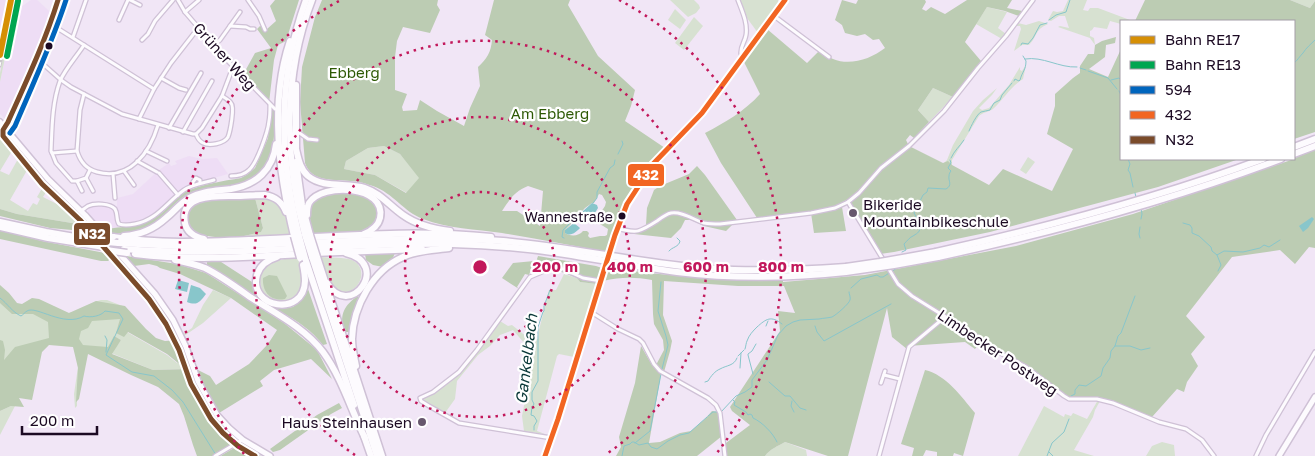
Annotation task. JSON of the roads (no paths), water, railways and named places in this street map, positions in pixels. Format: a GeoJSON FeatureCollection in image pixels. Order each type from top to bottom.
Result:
{"type":"FeatureCollection","features":[{"type":"Feature","properties":{"kind":"highway"},"geometry":{"type":"LineString","coordinates":[[303,234],[287,178],[284,137],[289,61],[306,0]]}},
{"type":"Feature","properties":{"kind":"highway"},"geometry":{"type":"LineString","coordinates":[[312,0],[295,61],[290,101],[290,146],[295,192],[307,259],[377,456]]}},
{"type":"Feature","properties":{"kind":"highway"},"geometry":{"type":"LineString","coordinates":[[291,225],[282,178],[278,130],[279,98],[283,65],[292,33],[299,21]]}},
{"type":"Feature","properties":{"kind":"highway"},"geometry":{"type":"LineString","coordinates":[[295,61],[295,145],[307,259],[371,456]]}},
{"type":"Feature","properties":{"kind":"highway"},"geometry":{"type":"LineString","coordinates":[[113,237],[137,234],[149,230],[185,201],[196,195],[241,187],[257,180],[267,169],[273,158],[278,130]]}},
{"type":"Feature","properties":{"kind":"highway"},"geometry":{"type":"LineString","coordinates":[[1295,147],[1315,139]]}},
{"type":"Feature","properties":{"kind":"highway"},"geometry":{"type":"LineString","coordinates":[[295,145],[300,166],[315,181],[366,188],[381,196],[403,215],[415,222],[434,228],[510,239],[521,243]]}},
{"type":"Feature","properties":{"kind":"highway"},"geometry":{"type":"LineString","coordinates":[[1295,154],[1315,146]]}},
{"type":"Feature","properties":{"kind":"highway"},"geometry":{"type":"LineString","coordinates":[[1164,196],[1260,160]]}},
{"type":"Feature","properties":{"kind":"highway"},"geometry":{"type":"LineString","coordinates":[[126,251],[210,252],[453,244],[539,251],[678,272],[737,277],[803,276],[1009,242],[1278,160]]}},
{"type":"Feature","properties":{"kind":"highway"},"geometry":{"type":"LineString","coordinates":[[303,234],[307,207],[311,200],[320,194],[349,190],[372,197],[380,208],[378,224],[365,233],[346,236]]}},
{"type":"Feature","properties":{"kind":"highway"},"geometry":{"type":"LineString","coordinates":[[222,241],[201,239],[192,235],[185,223],[184,215],[187,208],[199,199],[209,197],[269,196],[282,204],[291,225],[303,234]]}},
{"type":"Feature","properties":{"kind":"highway"},"geometry":{"type":"LineString","coordinates":[[0,222],[46,232],[118,243],[220,247],[387,239],[502,241],[712,269],[772,271],[846,270]]}},
{"type":"Feature","properties":{"kind":"highway"},"geometry":{"type":"LineString","coordinates":[[0,227],[189,263],[207,269],[310,337],[324,352],[365,438]]}},
{"type":"Feature","properties":{"kind":"highway"},"geometry":{"type":"LineString","coordinates":[[46,232],[167,241],[222,241],[410,234],[472,235]]}},
{"type":"Feature","properties":{"kind":"highway"},"geometry":{"type":"LineString","coordinates":[[149,256],[284,255],[452,248],[493,249],[593,259]]}},
{"type":"Feature","properties":{"kind":"highway"},"geometry":{"type":"LineString","coordinates":[[360,389],[353,349],[353,331],[359,308],[371,285],[388,266],[402,257],[426,251],[452,248]]}},
{"type":"Feature","properties":{"kind":"highway"},"geometry":{"type":"LineString","coordinates":[[307,259],[322,274],[330,288],[340,295],[351,295],[363,288],[367,274],[365,266],[357,257],[340,252]]}},
{"type":"Feature","properties":{"kind":"highway"},"geometry":{"type":"LineString","coordinates":[[284,255],[267,261],[260,268],[256,280],[261,295],[267,301],[276,305],[289,304],[297,299],[305,283],[307,259]]}},
{"type":"Feature","properties":{"kind":"highway"},"geometry":{"type":"LineString","coordinates":[[322,274],[382,456]]}},
{"type":"Feature","properties":{"kind":"main road"},"geometry":{"type":"LineString","coordinates":[[0,122],[48,178],[81,211],[155,294],[180,333],[198,381],[216,414],[243,440],[270,456]]}},
{"type":"Feature","properties":{"kind":"main road"},"geometry":{"type":"LineString","coordinates":[[1279,456],[1315,397]]}},
{"type":"Feature","properties":{"kind":"street"},"geometry":{"type":"LineString","coordinates":[[10,132],[15,126],[43,64],[66,0]]}},
{"type":"Feature","properties":{"kind":"street"},"geometry":{"type":"LineString","coordinates":[[73,38],[86,0]]}},
{"type":"Feature","properties":{"kind":"street"},"geometry":{"type":"LineString","coordinates":[[119,20],[129,0],[140,4]]}},
{"type":"Feature","properties":{"kind":"street"},"geometry":{"type":"LineString","coordinates":[[142,40],[173,0]]}},
{"type":"Feature","properties":{"kind":"street","name":"Grüner Weg"},"geometry":{"type":"LineString","coordinates":[[178,0],[185,12],[214,46],[275,109]]}},
{"type":"Feature","properties":{"kind":"street"},"geometry":{"type":"LineString","coordinates":[[185,12],[199,0]]}},
{"type":"Feature","properties":{"kind":"street"},"geometry":{"type":"LineString","coordinates":[[248,0],[259,16],[265,30]]}},
{"type":"Feature","properties":{"kind":"street"},"geometry":{"type":"LineString","coordinates":[[738,0],[746,24],[746,35],[741,49],[741,54],[745,56]]}},
{"type":"Feature","properties":{"kind":"street"},"geometry":{"type":"LineString","coordinates":[[545,456],[617,228],[630,200],[646,174],[668,147],[709,105],[785,0]]}},
{"type":"Feature","properties":{"kind":"street"},"geometry":{"type":"LineString","coordinates":[[617,228],[632,232],[638,231],[672,213],[708,224],[720,224],[811,213],[835,208],[848,202],[859,193],[881,168],[909,146],[944,111],[1033,0]]}},
{"type":"Feature","properties":{"kind":"street"},"geometry":{"type":"LineString","coordinates":[[214,46],[240,12]]}},
{"type":"Feature","properties":{"kind":"street"},"geometry":{"type":"LineString","coordinates":[[774,16],[829,56]]}},
{"type":"Feature","properties":{"kind":"street"},"geometry":{"type":"LineString","coordinates":[[230,26],[254,29]]}},
{"type":"Feature","properties":{"kind":"street"},"geometry":{"type":"LineString","coordinates":[[139,119],[161,78],[199,27]]}},
{"type":"Feature","properties":{"kind":"street"},"geometry":{"type":"LineString","coordinates":[[57,28],[154,89]]}},
{"type":"Feature","properties":{"kind":"street"},"geometry":{"type":"LineString","coordinates":[[82,191],[76,182],[72,181],[56,163],[51,151],[54,106],[61,80],[84,45]]}},
{"type":"Feature","properties":{"kind":"street"},"geometry":{"type":"LineString","coordinates":[[43,64],[61,80],[122,114],[189,134],[198,132],[222,96],[233,67]]}},
{"type":"Feature","properties":{"kind":"street"},"geometry":{"type":"LineString","coordinates":[[169,128],[201,73]]}},
{"type":"Feature","properties":{"kind":"street"},"geometry":{"type":"LineString","coordinates":[[161,78],[186,90]]}},
{"type":"Feature","properties":{"kind":"street"},"geometry":{"type":"LineString","coordinates":[[183,132],[212,81]]}},
{"type":"Feature","properties":{"kind":"street"},"geometry":{"type":"LineString","coordinates":[[84,94],[80,110],[77,150],[81,161],[90,170],[113,174],[124,171],[146,151],[151,144],[158,125]]}},
{"type":"Feature","properties":{"kind":"street"},"geometry":{"type":"LineString","coordinates":[[198,132],[200,141],[207,144],[223,142],[228,137],[233,106],[231,102],[222,96]]}},
{"type":"Feature","properties":{"kind":"street"},"geometry":{"type":"LineString","coordinates":[[231,176],[245,173],[253,166],[270,120],[270,105]]}},
{"type":"Feature","properties":{"kind":"street"},"geometry":{"type":"LineString","coordinates":[[298,132],[308,139],[317,140]]}},
{"type":"Feature","properties":{"kind":"street"},"geometry":{"type":"LineString","coordinates":[[52,153],[77,150]]}},
{"type":"Feature","properties":{"kind":"street"},"geometry":{"type":"LineString","coordinates":[[146,151],[167,161]]}},
{"type":"Feature","properties":{"kind":"street"},"geometry":{"type":"LineString","coordinates":[[137,161],[163,176],[178,195]]}},
{"type":"Feature","properties":{"kind":"street"},"geometry":{"type":"LineString","coordinates":[[76,182],[86,178],[90,170]]}},
{"type":"Feature","properties":{"kind":"street"},"geometry":{"type":"LineString","coordinates":[[124,171],[134,185]]}},
{"type":"Feature","properties":{"kind":"street"},"geometry":{"type":"LineString","coordinates":[[113,174],[115,198]]}},
{"type":"Feature","properties":{"kind":"street"},"geometry":{"type":"LineString","coordinates":[[86,178],[93,191]]}},
{"type":"Feature","properties":{"kind":"street"},"geometry":{"type":"LineString","coordinates":[[81,211],[91,205],[108,205],[116,211],[119,224],[137,223],[155,216],[184,189],[193,185],[196,178],[200,180],[200,184],[214,180]]}},
{"type":"Feature","properties":{"kind":"street","name":"Limbecker Postweg"},"geometry":{"type":"LineString","coordinates":[[848,202],[890,272],[904,290],[995,350],[1026,367],[1069,399],[1097,399],[1113,403],[1159,422],[1186,429],[1202,440],[1214,456]]}},
{"type":"Feature","properties":{"kind":"street"},"geometry":{"type":"LineString","coordinates":[[552,438],[459,423],[421,401],[420,398],[433,392],[458,372],[477,350],[529,278],[551,268],[557,268],[583,278],[601,280]]}},
{"type":"Feature","properties":{"kind":"street"},"geometry":{"type":"LineString","coordinates":[[591,312],[618,329],[639,339],[660,371],[708,398],[718,406],[722,422],[724,456]]}},
{"type":"Feature","properties":{"kind":"street"},"geometry":{"type":"LineString","coordinates":[[879,456],[909,347],[945,317]]}},
{"type":"Feature","properties":{"kind":"street"},"geometry":{"type":"LineString","coordinates":[[1256,456],[1266,435],[1315,352]]}},
{"type":"Feature","properties":{"kind":"street"},"geometry":{"type":"LineString","coordinates":[[881,383],[884,373],[900,379]]}},
{"type":"Feature","properties":{"kind":"street"},"geometry":{"type":"LineString","coordinates":[[217,455],[243,440]]}},
{"type":"Feature","properties":{"kind":"water"},"geometry":{"type":"Polygon","coordinates":[[[592,203],[597,205],[598,208],[591,219],[582,212],[592,203]]]}},
{"type":"Feature","properties":{"kind":"water"},"geometry":{"type":"Polygon","coordinates":[[[1312,217],[1314,219],[1303,232],[1299,226],[1312,217]]]}},
{"type":"Feature","properties":{"kind":"water"},"geometry":{"type":"Polygon","coordinates":[[[574,223],[580,228],[571,234],[565,233],[565,230],[574,223]]]}},
{"type":"Feature","properties":{"kind":"water"},"geometry":{"type":"Polygon","coordinates":[[[178,280],[189,283],[187,292],[175,289],[178,280]]]}},
{"type":"Feature","properties":{"kind":"water"},"geometry":{"type":"Polygon","coordinates":[[[191,285],[200,288],[206,294],[196,303],[187,302],[191,285]]]}},
{"type":"Feature","properties":{"kind":"waterway"},"geometry":{"type":"LineString","coordinates":[[1049,20],[1056,15],[1066,12],[1070,0]]}},
{"type":"Feature","properties":{"kind":"waterway"},"geometry":{"type":"LineString","coordinates":[[1021,45],[1022,43],[1028,44],[1040,25],[1047,23]]}},
{"type":"Feature","properties":{"kind":"waterway"},"geometry":{"type":"LineString","coordinates":[[1295,62],[1315,40]]}},
{"type":"Feature","properties":{"kind":"waterway"},"geometry":{"type":"LineString","coordinates":[[1014,81],[1015,79],[1020,80],[1025,69],[1026,61],[1023,56]]}},
{"type":"Feature","properties":{"kind":"waterway"},"geometry":{"type":"LineString","coordinates":[[1025,59],[1038,59],[1064,66],[1077,67]]}},
{"type":"Feature","properties":{"kind":"waterway"},"geometry":{"type":"LineString","coordinates":[[1080,68],[1086,70]]}},
{"type":"Feature","properties":{"kind":"waterway"},"geometry":{"type":"LineString","coordinates":[[1088,71],[1108,78],[1117,89]]}},
{"type":"Feature","properties":{"kind":"waterway"},"geometry":{"type":"LineString","coordinates":[[1111,80],[1120,79]]}},
{"type":"Feature","properties":{"kind":"waterway"},"geometry":{"type":"LineString","coordinates":[[969,131],[979,113],[990,110],[1012,83]]}},
{"type":"Feature","properties":{"kind":"waterway"},"geometry":{"type":"LineString","coordinates":[[951,158],[964,140]]}},
{"type":"Feature","properties":{"kind":"waterway","name":"Gankelbach"},"geometry":{"type":"LineString","coordinates":[[618,154],[623,144],[622,141]]}},
{"type":"Feature","properties":{"kind":"waterway","name":"Gankelbach"},"geometry":{"type":"LineString","coordinates":[[593,203],[615,160]]}},
{"type":"Feature","properties":{"kind":"waterway"},"geometry":{"type":"LineString","coordinates":[[902,252],[906,250],[904,244],[920,230],[921,225],[914,213],[923,195],[927,192],[928,188],[946,189],[949,186],[951,171],[948,168],[951,163],[950,160]]}},
{"type":"Feature","properties":{"kind":"waterway"},"geometry":{"type":"LineString","coordinates":[[1128,160],[1130,164],[1128,170],[1133,187]]}},
{"type":"Feature","properties":{"kind":"waterway"},"geometry":{"type":"LineString","coordinates":[[1135,193],[1136,197]]}},
{"type":"Feature","properties":{"kind":"waterway"},"geometry":{"type":"LineString","coordinates":[[1141,208],[1141,219]]}},
{"type":"Feature","properties":{"kind":"waterway","name":"Gankelbach"},"geometry":{"type":"LineString","coordinates":[[564,238],[562,237],[563,230],[571,222]]}},
{"type":"Feature","properties":{"kind":"waterway"},"geometry":{"type":"LineString","coordinates":[[1183,223],[1190,225],[1192,233],[1199,236],[1217,255],[1224,251],[1243,252],[1260,248],[1264,245],[1269,247],[1280,240]]}},
{"type":"Feature","properties":{"kind":"waterway"},"geometry":{"type":"LineString","coordinates":[[1140,227],[1140,238]]}},
{"type":"Feature","properties":{"kind":"waterway"},"geometry":{"type":"LineString","coordinates":[[669,251],[679,243],[680,241],[677,238]]}},
{"type":"Feature","properties":{"kind":"waterway"},"geometry":{"type":"LineString","coordinates":[[1217,255],[1221,265],[1218,271]]}},
{"type":"Feature","properties":{"kind":"waterway"},"geometry":{"type":"LineString","coordinates":[[851,288],[861,279],[877,275],[883,277],[897,268]]}},
{"type":"Feature","properties":{"kind":"waterway"},"geometry":{"type":"LineString","coordinates":[[661,282],[658,311],[668,345],[662,369]]}},
{"type":"Feature","properties":{"kind":"waterway","name":"Gankelbach"},"geometry":{"type":"LineString","coordinates":[[534,430],[537,421],[531,415],[534,404],[532,392],[538,381],[538,327],[550,290]]}},
{"type":"Feature","properties":{"kind":"waterway"},"geometry":{"type":"LineString","coordinates":[[721,412],[736,396],[752,387],[752,380],[767,360],[778,335],[786,326],[800,320],[832,317],[849,302],[849,292]]}},
{"type":"Feature","properties":{"kind":"waterway"},"geometry":{"type":"LineString","coordinates":[[1071,396],[1075,394],[1075,390],[1079,385],[1086,386],[1101,376],[1103,368],[1110,358],[1111,351],[1121,333],[1135,296]]}},
{"type":"Feature","properties":{"kind":"waterway"},"geometry":{"type":"LineString","coordinates":[[0,298],[21,316],[31,310],[68,319],[96,316],[105,311],[119,313],[123,319],[106,355],[132,372],[154,376],[172,390],[183,402],[216,455]]}},
{"type":"Feature","properties":{"kind":"waterway"},"geometry":{"type":"LineString","coordinates":[[815,326],[824,341],[891,304]]}},
{"type":"Feature","properties":{"kind":"waterway"},"geometry":{"type":"LineString","coordinates":[[745,349],[750,335],[763,322],[772,319],[782,324]]}},
{"type":"Feature","properties":{"kind":"waterway"},"geometry":{"type":"LineString","coordinates":[[766,326],[768,321]]}},
{"type":"Feature","properties":{"kind":"waterway"},"geometry":{"type":"LineString","coordinates":[[105,336],[107,340],[106,352]]}},
{"type":"Feature","properties":{"kind":"waterway"},"geometry":{"type":"LineString","coordinates":[[753,374],[748,354],[756,344]]}},
{"type":"Feature","properties":{"kind":"waterway"},"geometry":{"type":"LineString","coordinates":[[1115,346],[1130,346],[1141,350],[1150,348]]}},
{"type":"Feature","properties":{"kind":"waterway"},"geometry":{"type":"LineString","coordinates":[[738,356],[744,350]]}},
{"type":"Feature","properties":{"kind":"waterway"},"geometry":{"type":"LineString","coordinates":[[740,368],[741,353]]}},
{"type":"Feature","properties":{"kind":"waterway"},"geometry":{"type":"LineString","coordinates":[[705,382],[716,371],[732,364],[737,358]]}},
{"type":"Feature","properties":{"kind":"waterway"},"geometry":{"type":"LineString","coordinates":[[635,443],[650,431],[661,374]]}},
{"type":"Feature","properties":{"kind":"waterway"},"geometry":{"type":"LineString","coordinates":[[769,382],[785,396],[790,396],[800,408],[806,410]]}},
{"type":"Feature","properties":{"kind":"waterway"},"geometry":{"type":"LineString","coordinates":[[733,400],[735,402],[734,405],[748,415],[752,415],[753,418],[767,428],[777,442]]}},
{"type":"Feature","properties":{"kind":"waterway"},"geometry":{"type":"LineString","coordinates":[[792,401],[791,406],[794,412]]}},
{"type":"Feature","properties":{"kind":"waterway"},"geometry":{"type":"LineString","coordinates":[[708,416],[713,412],[718,412]]}},
{"type":"Feature","properties":{"kind":"waterway"},"geometry":{"type":"LineString","coordinates":[[622,456],[624,446],[632,442],[639,445],[648,443],[651,447],[657,449],[668,441],[689,433],[707,417]]}},
{"type":"Feature","properties":{"kind":"waterway"},"geometry":{"type":"LineString","coordinates":[[1047,456],[1052,443],[1064,432],[1069,419]]}},
{"type":"Feature","properties":{"kind":"waterway"},"geometry":{"type":"LineString","coordinates":[[1049,452],[1053,456]]}},
{"type":"Feature","properties":{"kind":"railway"},"geometry":{"type":"LineString","coordinates":[[0,66],[13,0]]}},
{"type":"Feature","properties":{"kind":"rail line","name":"RE17"},"geometry":{"type":"LineString","coordinates":[[0,55],[11,0]]}},
{"type":"Feature","properties":{"kind":"rail line","name":"RE13"},"geometry":{"type":"LineString","coordinates":[[7,56],[18,1]]}},
{"type":"Feature","properties":{"kind":"place","name":"Bikeride Mountainbikeschule"},"geometry":{"type":"Point","coordinates":[853,213]}},
{"type":"Feature","properties":{"kind":"place","name":"Wannestraße"},"geometry":{"type":"Point","coordinates":[622,216]}},
{"type":"Feature","properties":{"kind":"place","name":"Haus Steinhausen"},"geometry":{"type":"Point","coordinates":[422,422]}},
{"type":"Feature","properties":{"kind":"park label","name":"Ebberg"},"geometry":{"type":"Point","coordinates":[354,72]}},
{"type":"Feature","properties":{"kind":"park label","name":"Am Ebberg"},"geometry":{"type":"Point","coordinates":[550,113]}}]}
